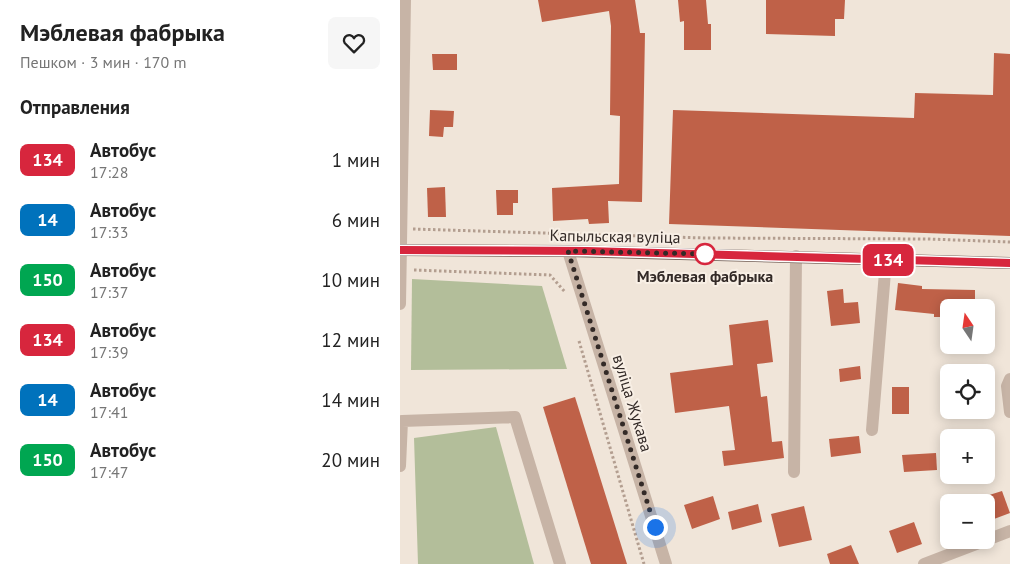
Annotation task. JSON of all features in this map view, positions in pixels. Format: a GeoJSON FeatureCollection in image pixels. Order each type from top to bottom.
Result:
{"type":"FeatureCollection","features":[{"type":"Feature","properties":{"kind":"main road","name":"Капыльская вуліца"},"geometry":{"type":"LineString","coordinates":[[401,250],[568,251],[1010,263]]}},
{"type":"Feature","properties":{"kind":"street"},"geometry":{"type":"LineString","coordinates":[[400,304],[403,6]]}},
{"type":"Feature","properties":{"kind":"street","name":"вуліца Жукава"},"geometry":{"type":"LineString","coordinates":[[568,251],[666,564]]}},
{"type":"Feature","properties":{"kind":"street"},"geometry":{"type":"LineString","coordinates":[[794,472],[796,256]]}},
{"type":"Feature","properties":{"kind":"street"},"geometry":{"type":"LineString","coordinates":[[872,430],[886,260]]}},
{"type":"Feature","properties":{"kind":"street"},"geometry":{"type":"LineString","coordinates":[[1010,379],[1007,386],[1008,410],[1010,412]]}},
{"type":"Feature","properties":{"kind":"street"},"geometry":{"type":"LineString","coordinates":[[400,466],[402,421],[515,417],[560,564]]}},
{"type":"Feature","properties":{"kind":"street"},"geometry":{"type":"LineString","coordinates":[[924,564],[1010,531]]}},
{"type":"Feature","properties":{"kind":"path"},"geometry":{"type":"LineString","coordinates":[[402,228],[705,238],[929,239],[1010,242]]}},
{"type":"Feature","properties":{"kind":"path"},"geometry":{"type":"LineString","coordinates":[[401,270],[550,275],[565,291],[568,301]]}},
{"type":"Feature","properties":{"kind":"path"},"geometry":{"type":"LineString","coordinates":[[578,338],[644,564]]}},
{"type":"Feature","properties":{"kind":"green space"},"geometry":{"type":"Polygon","coordinates":[[[412,279],[542,286],[567,369],[411,370],[412,279]]]}},
{"type":"Feature","properties":{"kind":"green space"},"geometry":{"type":"Polygon","coordinates":[[[496,427],[534,564],[418,564],[414,438],[496,427]]]}},
{"type":"Feature","properties":{"kind":"building"},"geometry":{"type":"Polygon","coordinates":[[[538,0],[635,0],[640,33],[645,33],[642,202],[608,201],[609,223],[589,224],[588,219],[553,221],[552,188],[619,184],[620,116],[610,115],[611,26],[609,11],[542,22],[538,0]]]}},
{"type":"Feature","properties":{"kind":"building"},"geometry":{"type":"Polygon","coordinates":[[[678,0],[706,0],[708,24],[711,24],[711,50],[684,50],[684,21],[680,22],[678,0]]]}},
{"type":"Feature","properties":{"kind":"building"},"geometry":{"type":"Polygon","coordinates":[[[766,0],[845,0],[844,19],[835,19],[835,36],[766,34],[766,0]]]}},
{"type":"Feature","properties":{"kind":"building"},"geometry":{"type":"Polygon","coordinates":[[[994,53],[1010,54],[1010,236],[669,224],[673,110],[914,118],[915,93],[993,95],[994,53]]]}},
{"type":"Feature","properties":{"kind":"building"},"geometry":{"type":"Polygon","coordinates":[[[432,54],[457,54],[457,70],[433,70],[432,54]]]}},
{"type":"Feature","properties":{"kind":"building"},"geometry":{"type":"Polygon","coordinates":[[[430,110],[454,111],[453,127],[444,127],[443,137],[429,136],[430,110]]]}},
{"type":"Feature","properties":{"kind":"building"},"geometry":{"type":"Polygon","coordinates":[[[445,187],[446,217],[428,217],[427,188],[445,187]]]}},
{"type":"Feature","properties":{"kind":"building"},"geometry":{"type":"Polygon","coordinates":[[[496,190],[518,190],[518,203],[513,203],[513,215],[497,215],[496,190]]]}},
{"type":"Feature","properties":{"kind":"building"},"geometry":{"type":"Polygon","coordinates":[[[898,283],[922,286],[922,289],[975,290],[975,299],[940,299],[940,317],[934,317],[934,314],[895,310],[898,283]]]}},
{"type":"Feature","properties":{"kind":"building"},"geometry":{"type":"Polygon","coordinates":[[[843,289],[844,303],[858,302],[860,323],[831,326],[827,291],[843,289]]]}},
{"type":"Feature","properties":{"kind":"building"},"geometry":{"type":"Polygon","coordinates":[[[768,320],[773,362],[757,364],[761,397],[767,396],[772,442],[782,441],[784,458],[724,466],[722,451],[735,450],[729,406],[675,413],[670,373],[733,365],[729,325],[768,320]]]}},
{"type":"Feature","properties":{"kind":"building"},"geometry":{"type":"Polygon","coordinates":[[[860,366],[861,379],[840,382],[839,369],[860,366]]]}},
{"type":"Feature","properties":{"kind":"building"},"geometry":{"type":"Polygon","coordinates":[[[892,387],[909,387],[909,414],[892,414],[892,387]]]}},
{"type":"Feature","properties":{"kind":"building"},"geometry":{"type":"Polygon","coordinates":[[[575,397],[627,564],[591,564],[543,407],[575,397]]]}},
{"type":"Feature","properties":{"kind":"building"},"geometry":{"type":"Polygon","coordinates":[[[859,436],[861,453],[831,457],[829,439],[859,436]]]}},
{"type":"Feature","properties":{"kind":"building"},"geometry":{"type":"Polygon","coordinates":[[[936,453],[937,470],[904,472],[902,455],[936,453]]]}},
{"type":"Feature","properties":{"kind":"building"},"geometry":{"type":"Polygon","coordinates":[[[1002,491],[1010,513],[995,519],[995,494],[992,494],[1002,491]]]}},
{"type":"Feature","properties":{"kind":"building"},"geometry":{"type":"Polygon","coordinates":[[[713,496],[720,519],[692,529],[684,505],[713,496]]]}},
{"type":"Feature","properties":{"kind":"building"},"geometry":{"type":"Polygon","coordinates":[[[758,504],[762,522],[732,530],[728,512],[758,504]]]}},
{"type":"Feature","properties":{"kind":"building"},"geometry":{"type":"Polygon","coordinates":[[[804,506],[812,540],[779,547],[771,514],[804,506]]]}},
{"type":"Feature","properties":{"kind":"building"},"geometry":{"type":"Polygon","coordinates":[[[914,522],[922,544],[897,553],[889,531],[914,522]]]}},
{"type":"Feature","properties":{"kind":"building"},"geometry":{"type":"Polygon","coordinates":[[[851,545],[859,564],[830,564],[827,554],[851,545]]]}},
{"type":"Feature","properties":{"kind":"bus line","name":"134"},"geometry":{"type":"LineString","coordinates":[[400,250],[587,251],[1010,263]]}},
{"type":"Feature","properties":{"kind":"place","name":"Мэблевая фабрыка"},"geometry":{"type":"Point","coordinates":[705,254]}},
{"type":"Feature","properties":{"kind":"route"},"geometry":{"type":"LineString","coordinates":[[655,527],[568,251],[705,254]]}}]}
